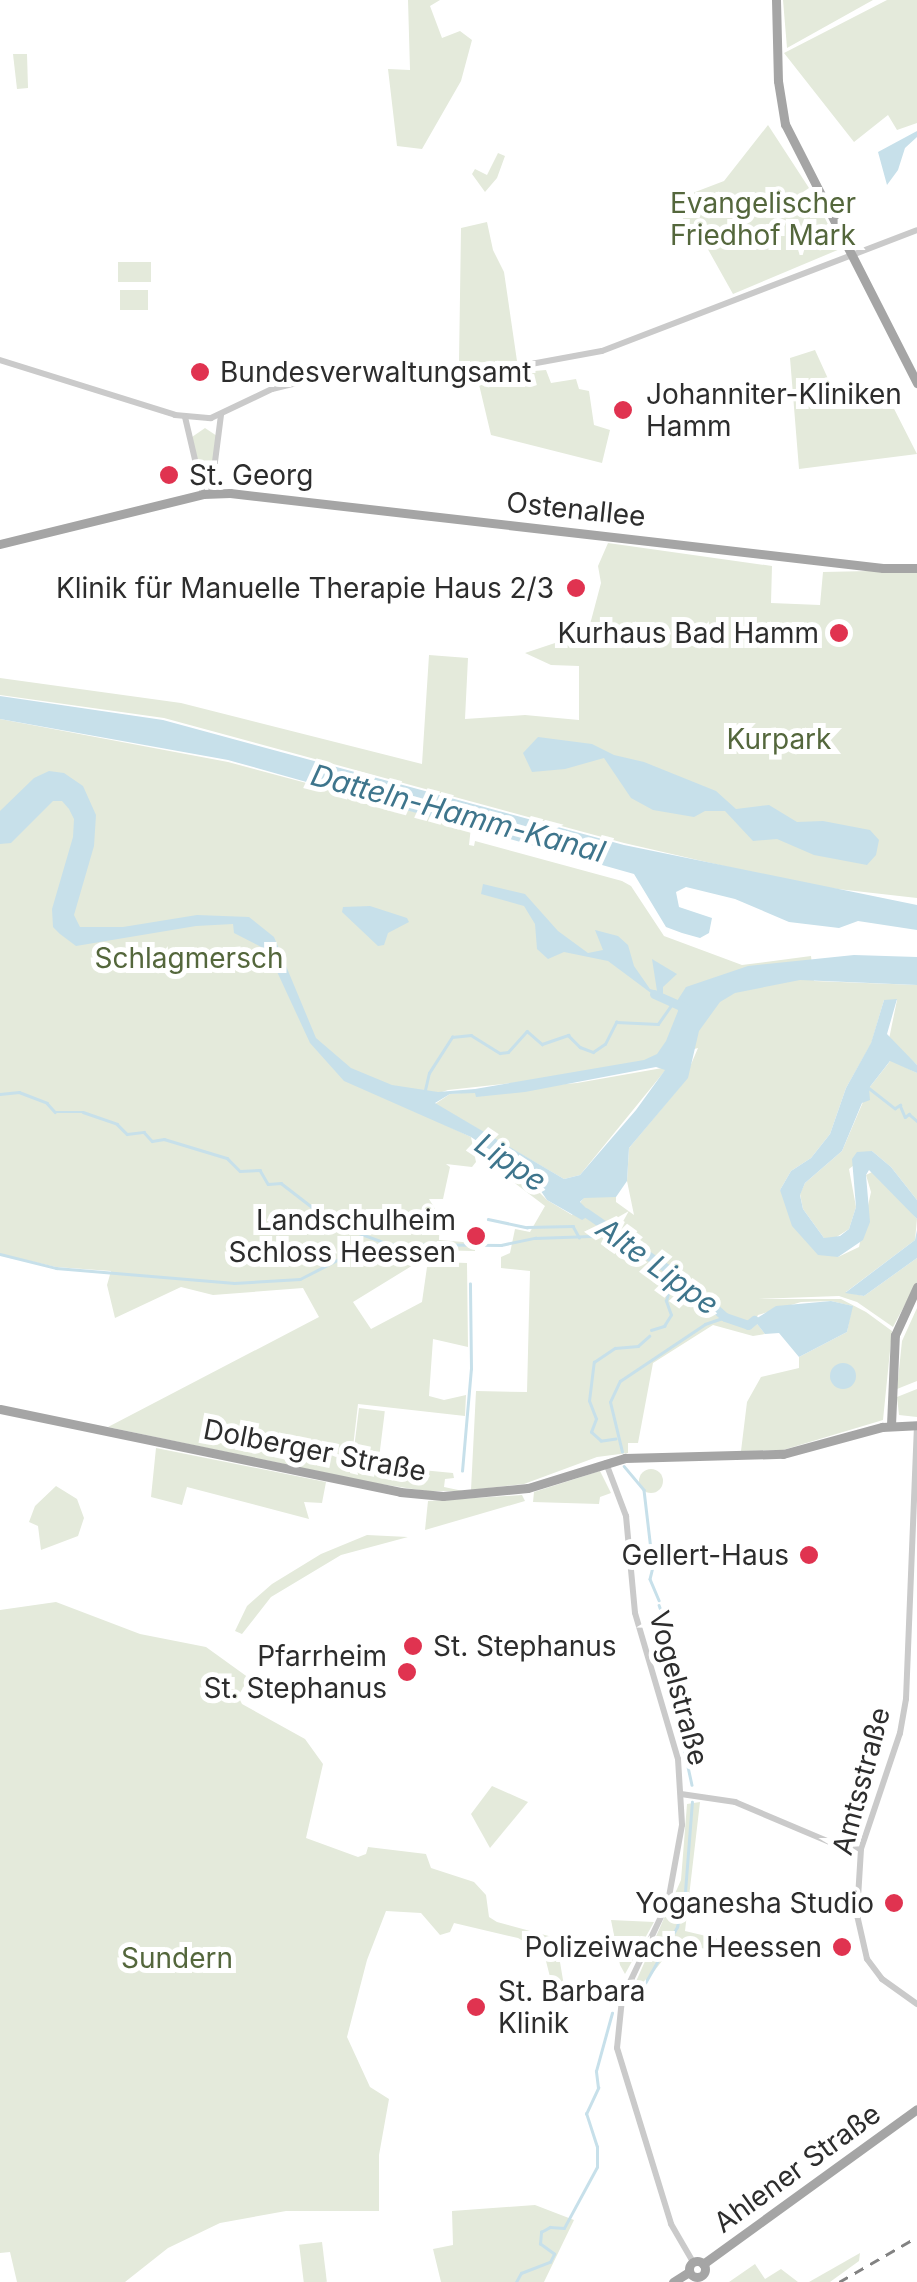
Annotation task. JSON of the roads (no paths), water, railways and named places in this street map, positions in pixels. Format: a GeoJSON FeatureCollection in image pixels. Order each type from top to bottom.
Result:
{"type":"FeatureCollection","features":[{"type":"Feature","properties":{"kind":"main road"},"geometry":{"type":"LineString","coordinates":[[776,0],[778,81],[785,124],[917,383]]}},
{"type":"Feature","properties":{"kind":"main road","name":"Ostenallee"},"geometry":{"type":"LineString","coordinates":[[0,544],[191,497],[230,493],[883,568],[917,568]]}},
{"type":"Feature","properties":{"kind":"main road"},"geometry":{"type":"LineString","coordinates":[[890,1426],[895,1335],[917,1287]]}},
{"type":"Feature","properties":{"kind":"main road","name":"Dolberger Straße"},"geometry":{"type":"LineString","coordinates":[[0,1409],[424,1496],[528,1488],[606,1462],[784,1454],[890,1426],[917,1425]]}},
{"type":"Feature","properties":{"kind":"main road","name":"Ahlener Straße"},"geometry":{"type":"LineString","coordinates":[[672,2282],[917,2109]]}},
{"type":"Feature","properties":{"kind":"street"},"geometry":{"type":"LineString","coordinates":[[0,360],[184,417],[220,415],[272,389],[312,379],[520,366],[602,351],[917,230]]}},
{"type":"Feature","properties":{"kind":"street"},"geometry":{"type":"LineString","coordinates":[[207,494],[216,468],[220,415]]}},
{"type":"Feature","properties":{"kind":"street"},"geometry":{"type":"LineString","coordinates":[[184,417],[198,477],[207,494]]}},
{"type":"Feature","properties":{"kind":"street"},"geometry":{"type":"LineString","coordinates":[[216,468],[219,484],[230,493]]}},
{"type":"Feature","properties":{"kind":"street"},"geometry":{"type":"LineString","coordinates":[[191,497],[198,477]]}},
{"type":"Feature","properties":{"kind":"street","name":"Amtsstraße"},"geometry":{"type":"LineString","coordinates":[[917,1425],[906,1699],[900,1734],[861,1849],[858,1915],[864,1953],[882,1979],[917,2004]]}},
{"type":"Feature","properties":{"kind":"street","name":"Vogelstraße"},"geometry":{"type":"LineString","coordinates":[[606,1462],[626,1516],[634,1613],[678,1759],[681,1794],[681,1841],[672,1890],[628,1978],[616,2042],[671,2224],[695,2266]]}},
{"type":"Feature","properties":{"kind":"street"},"geometry":{"type":"LineString","coordinates":[[681,1794],[735,1802],[837,1844],[861,1849]]}},
{"type":"Feature","properties":{"kind":"water"},"geometry":{"type":"Polygon","coordinates":[[[917,131],[917,137],[905,148],[898,170],[887,185],[878,152],[917,131]]]}},
{"type":"Feature","properties":{"kind":"water","name":"Datteln-Hamm-Kanal"},"geometry":{"type":"Polygon","coordinates":[[[0,696],[163,720],[624,845],[917,905],[917,930],[858,921],[839,928],[789,922],[735,899],[686,887],[676,892],[679,907],[712,918],[709,933],[700,938],[666,927],[634,874],[228,760],[0,719],[0,696]]]}},
{"type":"Feature","properties":{"kind":"water"},"geometry":{"type":"Polygon","coordinates":[[[538,737],[592,744],[614,755],[644,762],[716,791],[736,809],[769,805],[797,822],[823,821],[870,830],[879,840],[876,855],[867,865],[814,855],[777,839],[753,841],[725,811],[705,811],[694,817],[653,810],[631,798],[604,758],[565,769],[532,772],[523,753],[538,737]]]}},
{"type":"Feature","properties":{"kind":"water"},"geometry":{"type":"Polygon","coordinates":[[[49,771],[64,773],[83,786],[96,815],[94,846],[74,915],[80,927],[123,927],[197,915],[249,917],[274,937],[316,1038],[351,1068],[392,1085],[438,1092],[475,1089],[644,1060],[657,1054],[666,1041],[678,1011],[677,1001],[686,987],[748,966],[854,955],[917,957],[917,985],[800,980],[735,993],[720,1002],[699,1031],[688,1078],[629,1148],[627,1181],[616,1197],[584,1198],[580,1202],[592,1214],[582,1220],[547,1200],[532,1178],[471,1137],[344,1081],[310,1043],[267,950],[234,933],[233,924],[196,926],[76,946],[60,934],[53,927],[52,909],[73,837],[74,819],[69,809],[62,801],[53,801],[11,843],[0,844],[0,811],[34,778],[49,771]],[[656,1067],[525,1092],[476,1097],[475,1093],[450,1094],[435,1103],[564,1179],[580,1175],[665,1070],[656,1067]]]}},
{"type":"Feature","properties":{"kind":"water"},"geometry":{"type":"Polygon","coordinates":[[[483,884],[525,894],[558,931],[588,953],[603,950],[595,930],[618,936],[628,945],[634,966],[650,989],[657,991],[652,959],[677,974],[663,987],[663,1002],[608,961],[564,952],[548,959],[537,949],[535,924],[524,906],[481,894],[483,884]]]}},
{"type":"Feature","properties":{"kind":"water"},"geometry":{"type":"Polygon","coordinates":[[[370,906],[409,922],[388,933],[384,945],[378,946],[342,912],[343,907],[370,906]]]}},
{"type":"Feature","properties":{"kind":"water"},"geometry":{"type":"Polygon","coordinates":[[[897,999],[887,1034],[917,1065],[917,1073],[890,1061],[869,1088],[870,1100],[862,1103],[842,1151],[805,1183],[800,1195],[803,1209],[824,1238],[840,1236],[849,1229],[856,1207],[852,1159],[857,1152],[872,1151],[891,1167],[917,1200],[917,1219],[869,1170],[866,1175],[870,1222],[863,1240],[838,1257],[818,1255],[792,1226],[780,1190],[791,1171],[811,1158],[830,1134],[846,1088],[871,1043],[884,1000],[897,999]]]}},
{"type":"Feature","properties":{"kind":"water"},"geometry":{"type":"Polygon","coordinates":[[[917,1230],[917,1258],[864,1296],[845,1293],[915,1240],[917,1230]]]}},
{"type":"Feature","properties":{"kind":"water"},"geometry":{"type":"Polygon","coordinates":[[[831,1301],[853,1306],[847,1332],[799,1357],[779,1333],[765,1334],[754,1320],[776,1306],[831,1301]]]}},
{"type":"Feature","properties":{"kind":"water"},"geometry":{"type":"Polygon","coordinates":[[[843,1363],[852,1367],[856,1376],[852,1385],[843,1389],[834,1385],[830,1376],[834,1367],[843,1363]]]}},
{"type":"Feature","properties":{"kind":"waterway","name":"Lippe"},"geometry":{"type":"LineString","coordinates":[[654,994],[685,1008]]}},
{"type":"Feature","properties":{"kind":"waterway"},"geometry":{"type":"LineString","coordinates":[[425,1090],[429,1073],[452,1037],[471,1035],[500,1053],[508,1052],[527,1031],[542,1044],[568,1035],[580,1047],[593,1052],[605,1044],[616,1022],[658,1024],[672,1004]]}},
{"type":"Feature","properties":{"kind":"waterway"},"geometry":{"type":"LineString","coordinates":[[869,1088],[895,1108],[900,1105],[905,1117],[909,1114],[917,1121]]}},
{"type":"Feature","properties":{"kind":"waterway"},"geometry":{"type":"LineString","coordinates":[[0,1094],[19,1092],[47,1103],[55,1112],[83,1112],[117,1124],[127,1134],[144,1132],[152,1141],[164,1139],[227,1158],[240,1171],[260,1170],[268,1184],[281,1183],[334,1224],[389,1244],[501,1245],[535,1238],[619,1235]]}},
{"type":"Feature","properties":{"kind":"waterway","name":"Alte Lippe"},"geometry":{"type":"LineString","coordinates":[[585,1212],[682,1279],[725,1317],[748,1325],[754,1320]]}},
{"type":"Feature","properties":{"kind":"waterway"},"geometry":{"type":"LineString","coordinates":[[488,1219],[527,1227],[573,1226],[579,1237]]}},
{"type":"Feature","properties":{"kind":"waterway"},"geometry":{"type":"LineString","coordinates":[[0,1254],[56,1268],[234,1283],[300,1279],[353,1252],[389,1244]]}},
{"type":"Feature","properties":{"kind":"waterway"},"geometry":{"type":"LineString","coordinates":[[651,1330],[664,1326],[671,1315],[666,1301],[674,1273]]}},
{"type":"Feature","properties":{"kind":"waterway"},"geometry":{"type":"LineString","coordinates":[[462,1471],[471,1369],[470,1284]]}},
{"type":"Feature","properties":{"kind":"waterway"},"geometry":{"type":"LineString","coordinates":[[622,1452],[610,1402],[620,1381],[705,1324],[725,1317]]}},
{"type":"Feature","properties":{"kind":"waterway"},"geometry":{"type":"LineString","coordinates":[[616,1439],[601,1441],[591,1432],[596,1419],[589,1401],[594,1362],[615,1348],[638,1346],[649,1336]]}},
{"type":"Feature","properties":{"kind":"waterway"},"geometry":{"type":"LineString","coordinates":[[624,1466],[644,1490],[653,1567],[650,1579],[659,1600]]}},
{"type":"Feature","properties":{"kind":"waterway"},"geometry":{"type":"LineString","coordinates":[[659,1605],[664,1619],[661,1650],[671,1664],[671,1679],[689,1709],[680,1723]]}},
{"type":"Feature","properties":{"kind":"waterway"},"geometry":{"type":"LineString","coordinates":[[680,1730],[692,1785]]}},
{"type":"Feature","properties":{"kind":"waterway"},"geometry":{"type":"LineString","coordinates":[[627,2000],[644,1985],[677,1927],[685,1892],[692,1802]]}},
{"type":"Feature","properties":{"kind":"waterway"},"geometry":{"type":"LineString","coordinates":[[516,2282],[521,2273],[550,2262],[554,2254],[540,2244],[541,2232],[550,2227],[564,2228],[597,2167],[597,2147],[586,2114],[598,2088],[596,2071],[612,2013]]}},
{"type":"Feature","properties":{"kind":"railway"},"geometry":{"type":"LineString","coordinates":[[839,2282],[917,2237]]}},
{"type":"Feature","properties":{"kind":"place","name":"Bundesverwaltungsamt"},"geometry":{"type":"Point","coordinates":[200,372]}},
{"type":"Feature","properties":{"kind":"place","name":"Johanniter-Kliniken Hamm"},"geometry":{"type":"Point","coordinates":[623,410]}},
{"type":"Feature","properties":{"kind":"place","name":"St. Georg"},"geometry":{"type":"Point","coordinates":[169,475]}},
{"type":"Feature","properties":{"kind":"place","name":"Klinik für Manuelle Therapie Haus 2/3"},"geometry":{"type":"Point","coordinates":[576,588]}},
{"type":"Feature","properties":{"kind":"place","name":"Kurhaus Bad Hamm"},"geometry":{"type":"Point","coordinates":[839,633]}},
{"type":"Feature","properties":{"kind":"place","name":"Landschulheim Schloss Heessen"},"geometry":{"type":"Point","coordinates":[476,1236]}},
{"type":"Feature","properties":{"kind":"place","name":"Gellert-Haus"},"geometry":{"type":"Point","coordinates":[809,1555]}},
{"type":"Feature","properties":{"kind":"place","name":"St. Stephanus"},"geometry":{"type":"Point","coordinates":[413,1646]}},
{"type":"Feature","properties":{"kind":"place","name":"Pfarrheim St. Stephanus"},"geometry":{"type":"Point","coordinates":[407,1672]}},
{"type":"Feature","properties":{"kind":"place","name":"Yoganesha Studio"},"geometry":{"type":"Point","coordinates":[894,1903]}},
{"type":"Feature","properties":{"kind":"place","name":"Polizeiwache Heessen"},"geometry":{"type":"Point","coordinates":[842,1947]}},
{"type":"Feature","properties":{"kind":"place","name":"St. Barbara Klinik"},"geometry":{"type":"Point","coordinates":[476,2007]}},
{"type":"Feature","properties":{"kind":"park label","name":"Evangelischer Friedhof Mark"},"geometry":{"type":"Point","coordinates":[763,219]}},
{"type":"Feature","properties":{"kind":"park label","name":"Kurpark"},"geometry":{"type":"Point","coordinates":[779,739]}},
{"type":"Feature","properties":{"kind":"park label","name":"Schlagmersch"},"geometry":{"type":"Point","coordinates":[189,958]}},
{"type":"Feature","properties":{"kind":"park label","name":"Sundern"},"geometry":{"type":"Point","coordinates":[177,1958]}}]}
